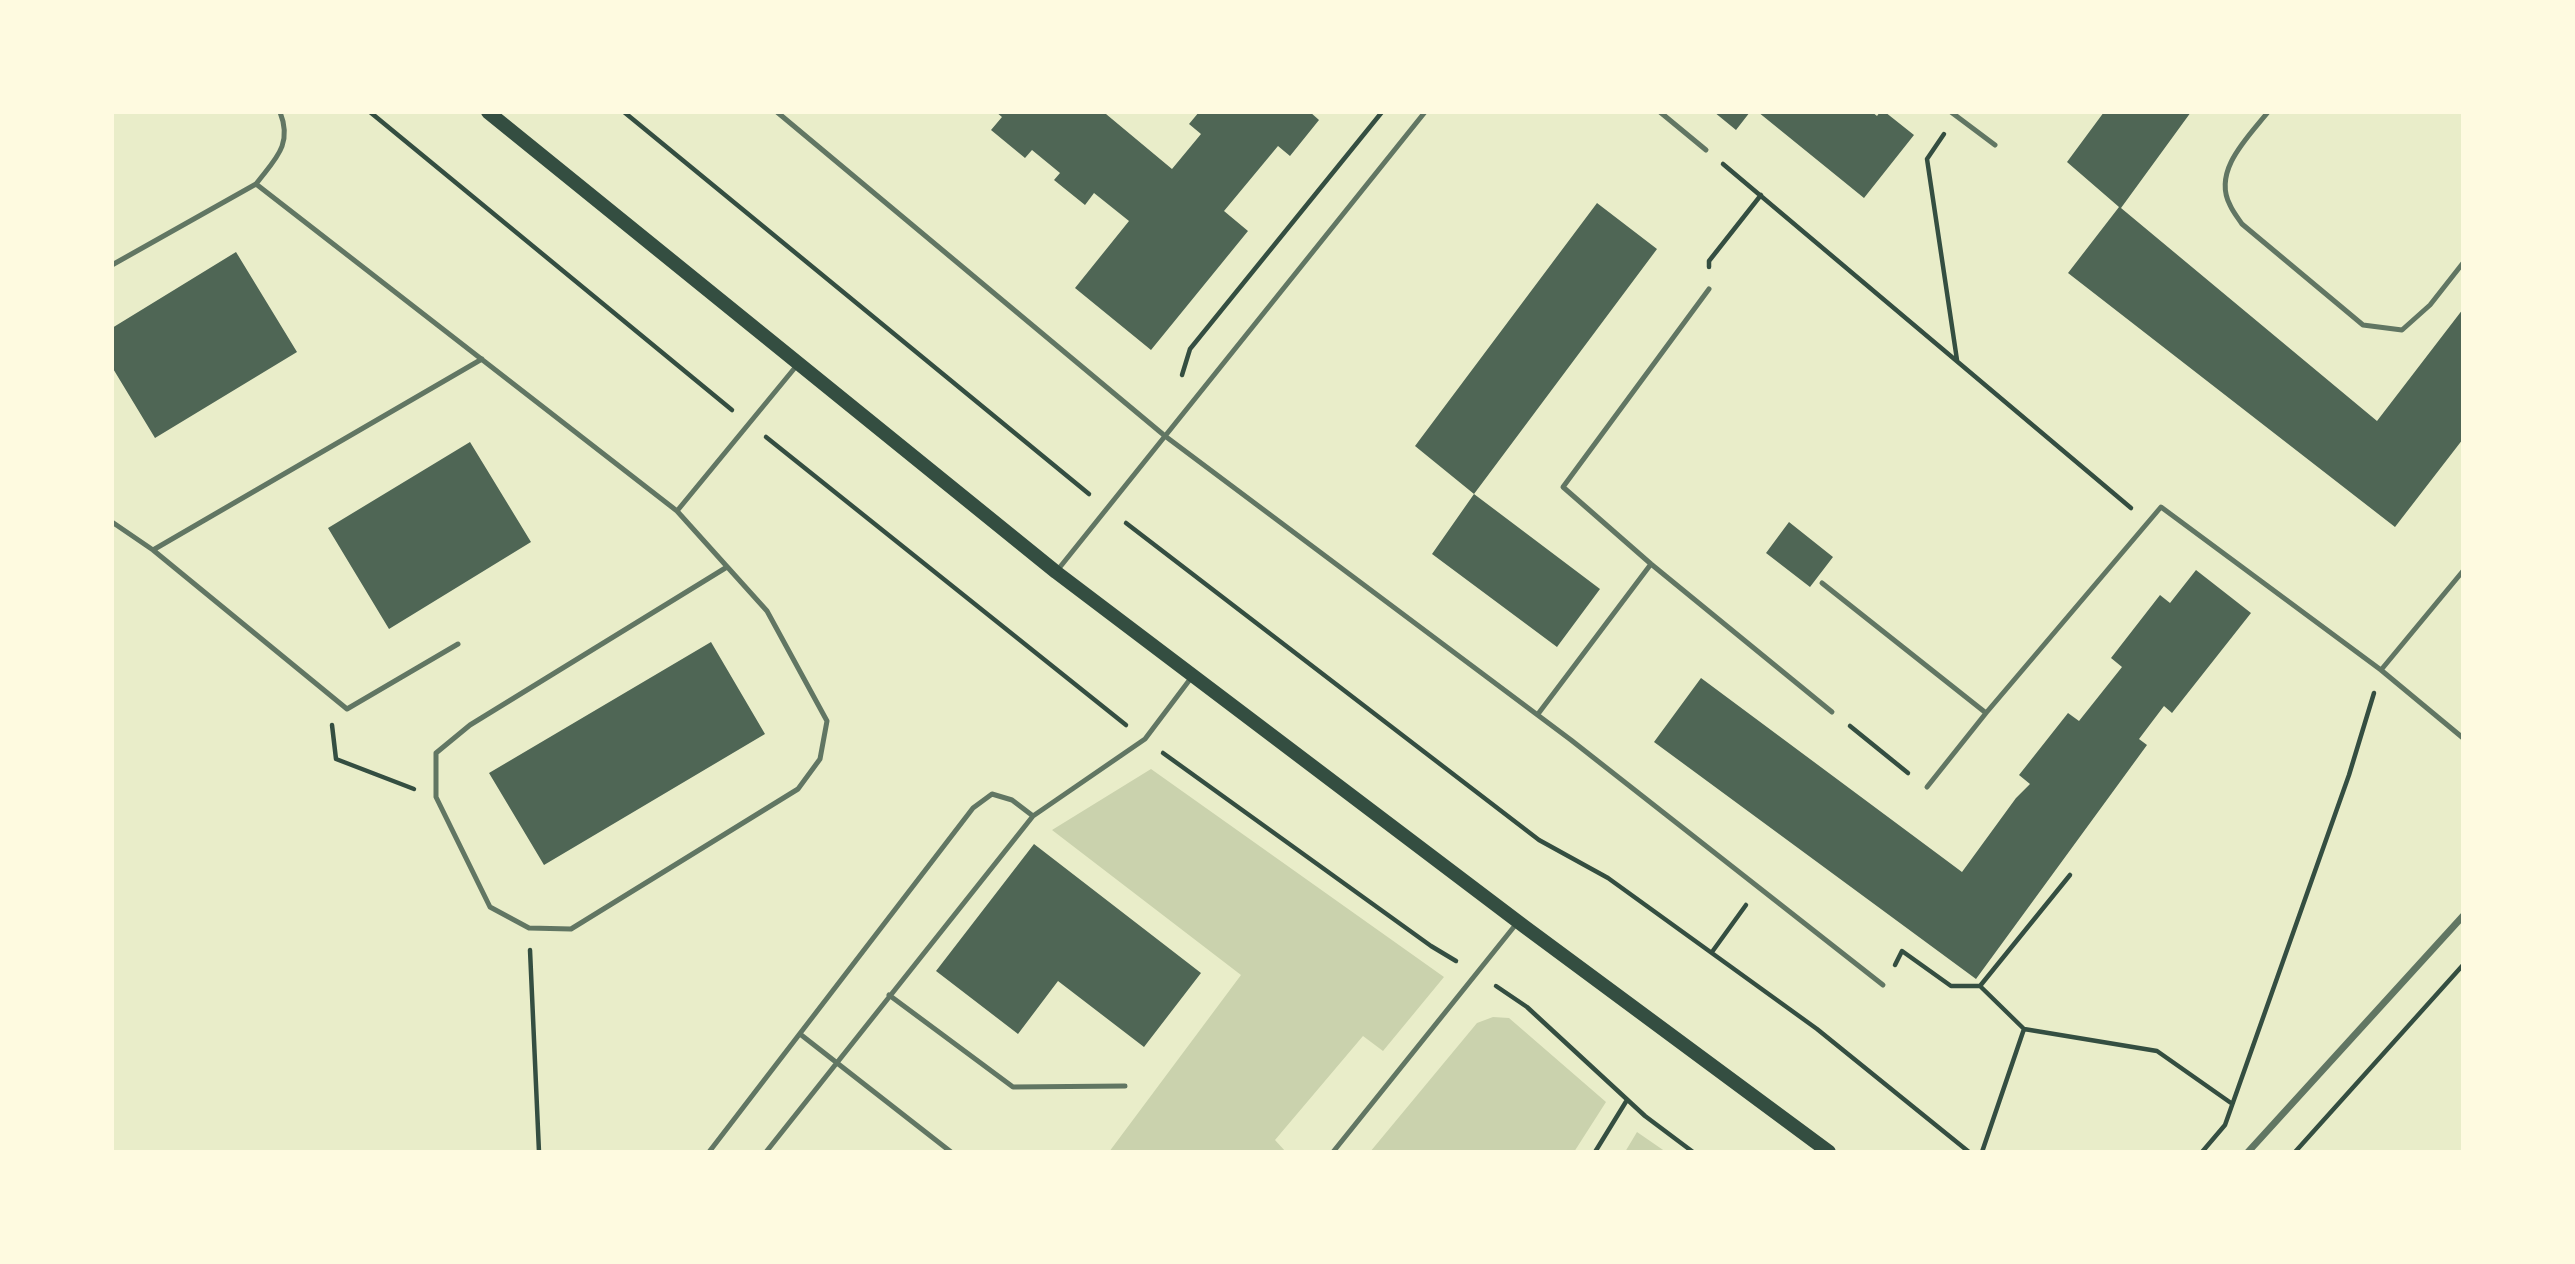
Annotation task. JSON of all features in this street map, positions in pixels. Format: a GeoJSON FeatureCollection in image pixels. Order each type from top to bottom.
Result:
{"type":"FeatureCollection","features":[{"type":"Feature","properties":{"kind":"main road"},"geometry":{"type":"LineString","coordinates":[[488,112],[1056,572],[1829,1152]]}},
{"type":"Feature","properties":{"kind":"street"},"geometry":{"type":"LineString","coordinates":[[2248,1152],[2463,916]]}},
{"type":"Feature","properties":{"kind":"lane"},"geometry":{"type":"LineString","coordinates":[[112,265],[256,184],[282,151],[286,127],[280,112]]}},
{"type":"Feature","properties":{"kind":"lane"},"geometry":{"type":"LineString","coordinates":[[777,112],[1165,436],[1538,714],[1883,985]]}},
{"type":"Feature","properties":{"kind":"lane"},"geometry":{"type":"LineString","coordinates":[[1056,572],[1425,112]]}},
{"type":"Feature","properties":{"kind":"lane"},"geometry":{"type":"LineString","coordinates":[[1660,112],[1706,150]]}},
{"type":"Feature","properties":{"kind":"lane"},"geometry":{"type":"LineString","coordinates":[[2268,112],[2235,153],[2223,181],[2229,204],[2242,224],[2363,325],[2402,330],[2430,304],[2463,263]]}},
{"type":"Feature","properties":{"kind":"lane"},"geometry":{"type":"LineString","coordinates":[[1954,114],[1995,145]]}},
{"type":"Feature","properties":{"kind":"lane"},"geometry":{"type":"LineString","coordinates":[[256,184],[677,511],[767,611],[827,721],[820,759],[798,789],[571,929],[529,928],[490,907],[436,797],[436,752],[470,725],[727,567]]}},
{"type":"Feature","properties":{"kind":"lane"},"geometry":{"type":"LineString","coordinates":[[1709,289],[1563,487],[1651,564],[1832,712]]}},
{"type":"Feature","properties":{"kind":"lane"},"geometry":{"type":"LineString","coordinates":[[153,550],[482,359]]}},
{"type":"Feature","properties":{"kind":"lane"},"geometry":{"type":"LineString","coordinates":[[677,511],[798,363]]}},
{"type":"Feature","properties":{"kind":"lane"},"geometry":{"type":"LineString","coordinates":[[1927,787],[1986,713],[2161,507],[2381,670],[2463,738]]}},
{"type":"Feature","properties":{"kind":"lane"},"geometry":{"type":"LineString","coordinates":[[112,523],[153,550],[347,709],[458,644]]}},
{"type":"Feature","properties":{"kind":"lane"},"geometry":{"type":"LineString","coordinates":[[1538,714],[1651,564]]}},
{"type":"Feature","properties":{"kind":"lane"},"geometry":{"type":"LineString","coordinates":[[2381,670],[2463,571]]}},
{"type":"Feature","properties":{"kind":"lane"},"geometry":{"type":"LineString","coordinates":[[1822,583],[1986,713]]}},
{"type":"Feature","properties":{"kind":"lane"},"geometry":{"type":"LineString","coordinates":[[766,1152],[1033,816],[1144,739],[1193,676]]}},
{"type":"Feature","properties":{"kind":"lane"},"geometry":{"type":"LineString","coordinates":[[709,1152],[973,808],[992,794],[1012,800],[1033,816]]}},
{"type":"Feature","properties":{"kind":"lane"},"geometry":{"type":"LineString","coordinates":[[1333,1152],[1518,921]]}},
{"type":"Feature","properties":{"kind":"lane"},"geometry":{"type":"LineString","coordinates":[[889,995],[1013,1087],[1125,1086]]}},
{"type":"Feature","properties":{"kind":"lane"},"geometry":{"type":"LineString","coordinates":[[800,1034],[951,1152]]}},
{"type":"Feature","properties":{"kind":"path"},"geometry":{"type":"LineString","coordinates":[[370,112],[749,423],[1144,739],[1431,946],[1527,1007],[1644,1116],[1693,1152]]}},
{"type":"Feature","properties":{"kind":"path"},"geometry":{"type":"LineString","coordinates":[[624,112],[1107,508],[1539,840],[1608,877],[1817,1029],[1969,1152]]}},
{"type":"Feature","properties":{"kind":"path"},"geometry":{"type":"LineString","coordinates":[[1179,386],[1190,349],[1382,112]]}},
{"type":"Feature","properties":{"kind":"path"},"geometry":{"type":"LineString","coordinates":[[1954,114],[1927,159],[1957,361]]}},
{"type":"Feature","properties":{"kind":"path"},"geometry":{"type":"LineString","coordinates":[[1706,150],[2148,522]]}},
{"type":"Feature","properties":{"kind":"path"},"geometry":{"type":"LineString","coordinates":[[1709,289],[1709,261],[1761,195]]}},
{"type":"Feature","properties":{"kind":"path"},"geometry":{"type":"LineString","coordinates":[[2202,1152],[2225,1125],[2349,775],[2381,670]]}},
{"type":"Feature","properties":{"kind":"path"},"geometry":{"type":"LineString","coordinates":[[328,693],[336,759],[436,797]]}},
{"type":"Feature","properties":{"kind":"path"},"geometry":{"type":"LineString","coordinates":[[1832,712],[1927,787]]}},
{"type":"Feature","properties":{"kind":"path"},"geometry":{"type":"LineString","coordinates":[[1980,986],[2070,875]]}},
{"type":"Feature","properties":{"kind":"path"},"geometry":{"type":"LineString","coordinates":[[1712,953],[1759,888]]}},
{"type":"Feature","properties":{"kind":"path"},"geometry":{"type":"LineString","coordinates":[[529,928],[539,1152]]}},
{"type":"Feature","properties":{"kind":"path"},"geometry":{"type":"LineString","coordinates":[[1883,985],[1902,951],[1951,986],[1980,986],[2024,1029],[2157,1051],[2231,1103]]}},
{"type":"Feature","properties":{"kind":"path"},"geometry":{"type":"LineString","coordinates":[[2295,1152],[2463,965]]}},
{"type":"Feature","properties":{"kind":"path"},"geometry":{"type":"LineString","coordinates":[[1982,1152],[2024,1029]]}},
{"type":"Feature","properties":{"kind":"path"},"geometry":{"type":"LineString","coordinates":[[1595,1152],[1628,1100]]}},
{"type":"Feature","properties":{"kind":"green space"},"geometry":{"type":"Polygon","coordinates":[[[1151,769],[1444,977],[1383,1051],[1363,1036],[1275,1140],[1286,1152],[1109,1152],[1241,975],[1052,830],[1151,769]]]}},
{"type":"Feature","properties":{"kind":"green space"},"geometry":{"type":"Polygon","coordinates":[[[1493,1017],[1509,1018],[1606,1102],[1574,1152],[1370,1152],[1477,1023],[1493,1017]]]}},
{"type":"Feature","properties":{"kind":"green space"},"geometry":{"type":"Polygon","coordinates":[[[1637,1132],[1666,1152],[1625,1152],[1637,1132]]]}},
{"type":"Feature","properties":{"kind":"building"},"geometry":{"type":"Polygon","coordinates":[[[996,112],[1108,112],[1106,114],[1172,169],[1201,134],[1189,124],[1199,112],[1310,112],[1319,120],[1290,156],[1278,146],[1224,211],[1248,231],[1151,350],[1075,288],[1129,221],[1094,193],[1085,205],[1054,180],[1060,173],[1032,150],[1025,158],[991,130],[1002,117],[996,112]]]}},
{"type":"Feature","properties":{"kind":"building"},"geometry":{"type":"Polygon","coordinates":[[[1714,112],[1750,112],[1736,130],[1714,112]]]}},
{"type":"Feature","properties":{"kind":"building"},"geometry":{"type":"Polygon","coordinates":[[[1758,112],[1872,112],[1877,116],[1880,112],[1885,112],[1914,135],[1864,198],[1758,112]]]}},
{"type":"Feature","properties":{"kind":"building"},"geometry":{"type":"Polygon","coordinates":[[[2104,112],[2191,112],[2121,208],[2377,421],[2463,309],[2463,439],[2395,527],[2068,273],[2119,207],[2067,162],[2104,112]]]}},
{"type":"Feature","properties":{"kind":"building"},"geometry":{"type":"Polygon","coordinates":[[[1597,203],[1657,249],[1474,494],[1415,446],[1597,203]]]}},
{"type":"Feature","properties":{"kind":"building"},"geometry":{"type":"Polygon","coordinates":[[[236,252],[297,352],[155,438],[112,367],[112,328],[236,252]]]}},
{"type":"Feature","properties":{"kind":"building"},"geometry":{"type":"Polygon","coordinates":[[[470,442],[531,542],[389,629],[328,528],[470,442]]]}},
{"type":"Feature","properties":{"kind":"building"},"geometry":{"type":"Polygon","coordinates":[[[1474,494],[1600,589],[1557,647],[1432,554],[1474,494]]]}},
{"type":"Feature","properties":{"kind":"building"},"geometry":{"type":"Polygon","coordinates":[[[1789,522],[1833,557],[1810,587],[1766,553],[1789,522]]]}},
{"type":"Feature","properties":{"kind":"building"},"geometry":{"type":"Polygon","coordinates":[[[2196,570],[2251,613],[2172,713],[2164,706],[2139,739],[2147,745],[1976,979],[1654,742],[1701,678],[1962,872],[2016,798],[2030,784],[2019,775],[2068,713],[2079,721],[2122,667],[2111,658],[2160,595],[2170,603],[2196,570]]]}},
{"type":"Feature","properties":{"kind":"building"},"geometry":{"type":"Polygon","coordinates":[[[711,642],[765,734],[544,865],[489,773],[711,642]]]}},
{"type":"Feature","properties":{"kind":"building"},"geometry":{"type":"Polygon","coordinates":[[[1034,844],[1201,973],[1144,1047],[1058,981],[1018,1034],[936,971],[1034,844]]]}}]}
